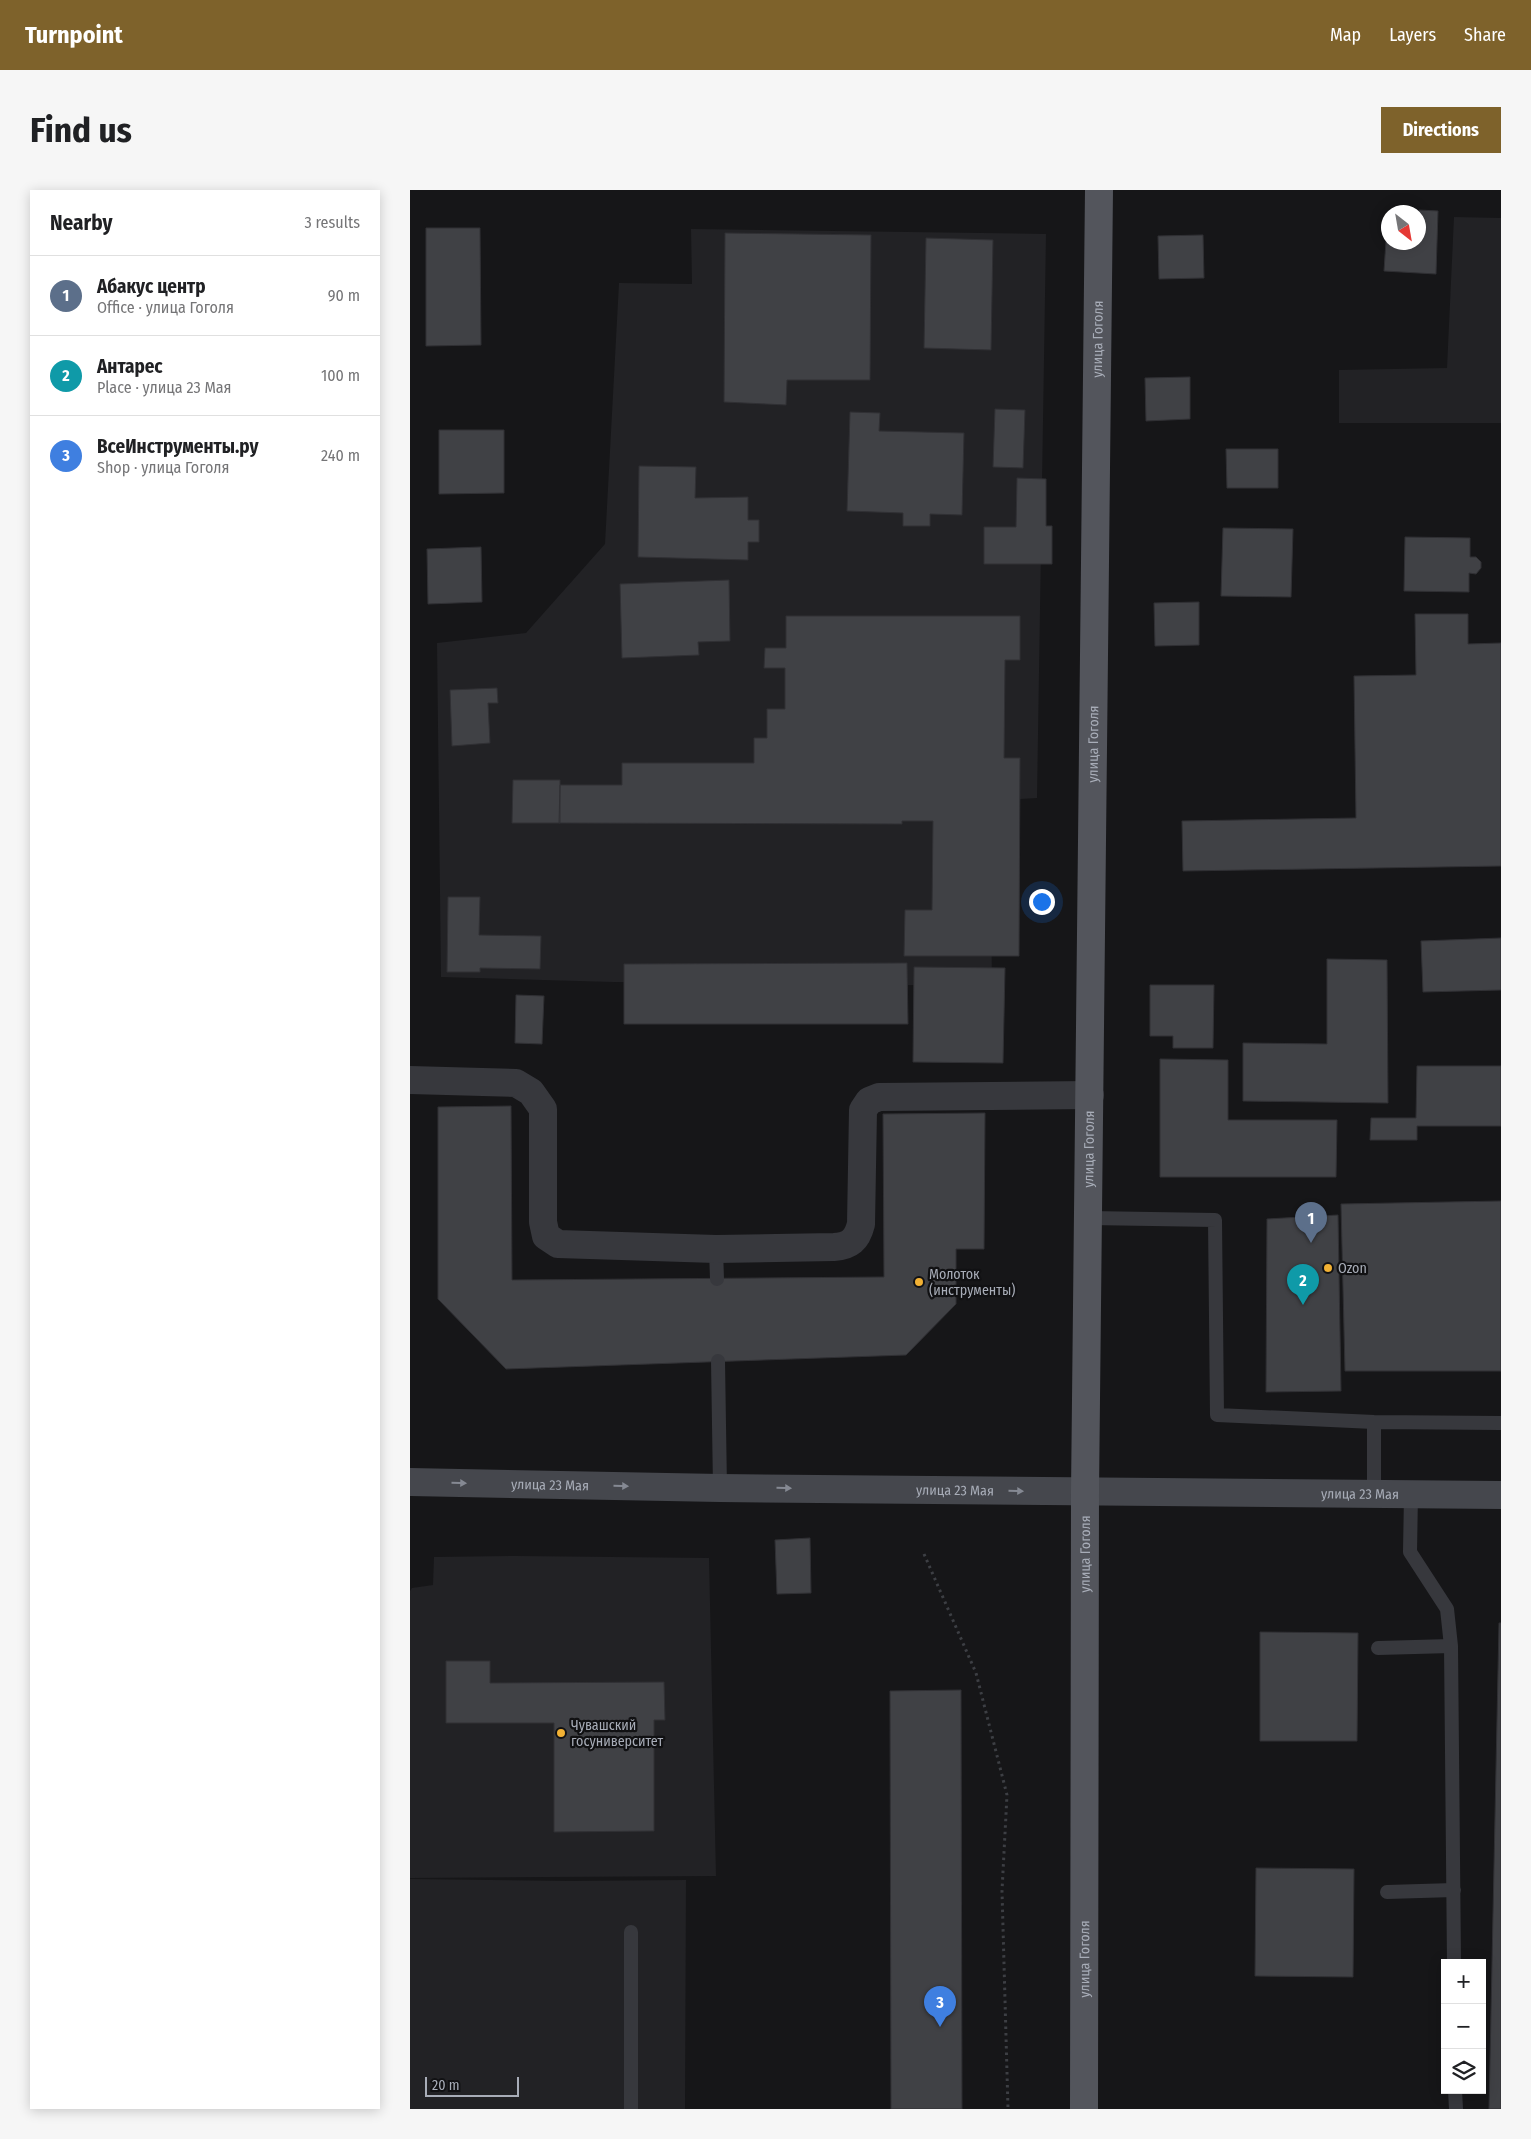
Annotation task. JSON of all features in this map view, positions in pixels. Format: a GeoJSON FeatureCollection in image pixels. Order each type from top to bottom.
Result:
{"type":"FeatureCollection","features":[{"type":"Feature","properties":{"kind":"main road","name":"улица Гоголя"},"geometry":{"type":"LineString","coordinates":[[1084,2109],[1085,1492],[1100,190]]}},
{"type":"Feature","properties":{"kind":"main road","name":"улица 23 Мая"},"geometry":{"type":"LineString","coordinates":[[410,1482],[720,1488],[1501,1495]]}},
{"type":"Feature","properties":{"kind":"street"},"geometry":{"type":"LineString","coordinates":[[410,1080],[516,1084],[531,1092],[543,1109],[543,1222],[546,1236],[558,1244],[716,1248],[834,1247],[844,1246],[853,1242],[859,1234],[861,1224],[863,1110],[869,1101],[879,1097],[1090,1095]]}},
{"type":"Feature","properties":{"kind":"lane"},"geometry":{"type":"LineString","coordinates":[[1089,1218],[1215,1220],[1217,1415],[1374,1422],[1501,1423]]}},
{"type":"Feature","properties":{"kind":"lane"},"geometry":{"type":"LineString","coordinates":[[716,1248],[717,1279]]}},
{"type":"Feature","properties":{"kind":"lane"},"geometry":{"type":"LineString","coordinates":[[718,1362],[720,1488]]}},
{"type":"Feature","properties":{"kind":"lane"},"geometry":{"type":"LineString","coordinates":[[1374,1422],[1374,1495]]}},
{"type":"Feature","properties":{"kind":"lane"},"geometry":{"type":"LineString","coordinates":[[1411,1495],[1410,1552],[1447,1609],[1451,1646],[1454,1959]]}},
{"type":"Feature","properties":{"kind":"lane"},"geometry":{"type":"LineString","coordinates":[[1378,1648],[1451,1646]]}},
{"type":"Feature","properties":{"kind":"lane"},"geometry":{"type":"LineString","coordinates":[[1387,1892],[1454,1890]]}},
{"type":"Feature","properties":{"kind":"lane"},"geometry":{"type":"LineString","coordinates":[[630,2109],[632,1932]]}},
{"type":"Feature","properties":{"kind":"lane"},"geometry":{"type":"LineString","coordinates":[[1455,2094],[1456,2109]]}},
{"type":"Feature","properties":{"kind":"path"},"geometry":{"type":"LineString","coordinates":[[924,1554],[976,1672],[1006,1795],[1002,1891],[1008,2109]]}},
{"type":"Feature","properties":{"kind":"shaded area"},"geometry":{"type":"Polygon","coordinates":[[[1454,217],[1501,218],[1501,423],[1339,423],[1339,370],[1447,368],[1454,217]]]}},
{"type":"Feature","properties":{"kind":"shaded area"},"geometry":{"type":"Polygon","coordinates":[[[691,229],[1046,234],[1037,798],[990,801],[992,986],[613,982],[441,977],[437,643],[526,633],[605,544],[619,283],[692,284],[691,229]]]}},
{"type":"Feature","properties":{"kind":"shaded area","name":"Чувашский госуниверситет"},"geometry":{"type":"Polygon","coordinates":[[[434,1557],[709,1558],[716,1876],[410,1878],[410,1591],[412,1588],[433,1585],[434,1557]]]}},
{"type":"Feature","properties":{"kind":"shaded area"},"geometry":{"type":"Polygon","coordinates":[[[410,1879],[686,1880],[685,2109],[410,2109],[410,1879]]]}},
{"type":"Feature","properties":{"kind":"building"},"geometry":{"type":"Polygon","coordinates":[[[1426,210],[1438,211],[1436,274],[1384,271],[1385,250],[1426,250],[1426,210]]]}},
{"type":"Feature","properties":{"kind":"building"},"geometry":{"type":"Polygon","coordinates":[[[426,228],[480,228],[481,345],[426,346],[426,228]]]}},
{"type":"Feature","properties":{"kind":"building"},"geometry":{"type":"Polygon","coordinates":[[[725,233],[871,235],[870,380],[787,380],[786,405],[724,402],[725,233]]]}},
{"type":"Feature","properties":{"kind":"building"},"geometry":{"type":"Polygon","coordinates":[[[1203,235],[1204,278],[1159,279],[1158,236],[1203,235]]]}},
{"type":"Feature","properties":{"kind":"building"},"geometry":{"type":"Polygon","coordinates":[[[926,238],[993,240],[991,350],[924,348],[926,238]]]}},
{"type":"Feature","properties":{"kind":"building"},"geometry":{"type":"Polygon","coordinates":[[[1190,377],[1190,419],[1146,421],[1145,378],[1190,377]]]}},
{"type":"Feature","properties":{"kind":"building"},"geometry":{"type":"Polygon","coordinates":[[[995,409],[1025,410],[1023,468],[993,467],[995,409]]]}},
{"type":"Feature","properties":{"kind":"building"},"geometry":{"type":"Polygon","coordinates":[[[850,412],[880,413],[879,431],[964,433],[962,515],[930,514],[930,526],[903,526],[903,513],[847,511],[850,412]]]}},
{"type":"Feature","properties":{"kind":"building"},"geometry":{"type":"Polygon","coordinates":[[[439,430],[504,430],[504,493],[439,494],[439,430]]]}},
{"type":"Feature","properties":{"kind":"building"},"geometry":{"type":"Polygon","coordinates":[[[1226,449],[1278,449],[1278,488],[1227,488],[1226,449]]]}},
{"type":"Feature","properties":{"kind":"building"},"geometry":{"type":"Polygon","coordinates":[[[639,466],[696,467],[695,498],[748,497],[748,520],[759,520],[759,542],[748,542],[748,560],[638,557],[639,466]]]}},
{"type":"Feature","properties":{"kind":"building"},"geometry":{"type":"Polygon","coordinates":[[[1017,478],[1046,479],[1046,526],[1052,526],[1052,564],[984,564],[984,527],[1016,527],[1017,478]]]}},
{"type":"Feature","properties":{"kind":"building"},"geometry":{"type":"Polygon","coordinates":[[[1223,528],[1293,529],[1291,597],[1221,596],[1223,528]]]}},
{"type":"Feature","properties":{"kind":"building"},"geometry":{"type":"Polygon","coordinates":[[[1405,537],[1470,538],[1470,557],[1476,557],[1481,562],[1481,568],[1476,574],[1469,573],[1469,592],[1404,591],[1405,537]]]}},
{"type":"Feature","properties":{"kind":"building"},"geometry":{"type":"Polygon","coordinates":[[[481,547],[482,602],[428,604],[427,549],[481,547]]]}},
{"type":"Feature","properties":{"kind":"building"},"geometry":{"type":"Polygon","coordinates":[[[729,580],[730,641],[698,642],[699,655],[622,658],[620,584],[729,580]]]}},
{"type":"Feature","properties":{"kind":"building"},"geometry":{"type":"Polygon","coordinates":[[[1199,602],[1199,645],[1155,646],[1154,603],[1199,602]]]}},
{"type":"Feature","properties":{"kind":"building"},"geometry":{"type":"Polygon","coordinates":[[[1415,614],[1468,614],[1468,644],[1501,643],[1501,866],[1183,871],[1182,821],[1356,818],[1354,676],[1416,675],[1415,614]]]}},
{"type":"Feature","properties":{"kind":"building"},"geometry":{"type":"Polygon","coordinates":[[[786,616],[1020,616],[1020,660],[1005,660],[1004,758],[1020,758],[1019,956],[904,956],[905,910],[932,910],[933,821],[902,821],[902,824],[559,823],[560,785],[622,785],[622,763],[754,763],[754,738],[767,738],[767,709],[785,709],[785,668],[764,668],[765,648],[786,648],[786,616]]]}},
{"type":"Feature","properties":{"kind":"building"},"geometry":{"type":"Polygon","coordinates":[[[497,688],[498,703],[488,703],[490,743],[452,746],[450,690],[497,688]]]}},
{"type":"Feature","properties":{"kind":"building"},"geometry":{"type":"Polygon","coordinates":[[[513,780],[560,780],[560,823],[512,823],[513,780]]]}},
{"type":"Feature","properties":{"kind":"building"},"geometry":{"type":"Polygon","coordinates":[[[448,897],[480,897],[479,935],[541,936],[540,969],[480,968],[480,972],[447,972],[448,897]]]}},
{"type":"Feature","properties":{"kind":"building"},"geometry":{"type":"Polygon","coordinates":[[[1501,938],[1501,990],[1423,992],[1421,941],[1501,938]]]}},
{"type":"Feature","properties":{"kind":"building"},"geometry":{"type":"Polygon","coordinates":[[[1327,959],[1387,960],[1388,1103],[1243,1101],[1243,1043],[1327,1044],[1327,959]]]}},
{"type":"Feature","properties":{"kind":"building"},"geometry":{"type":"Polygon","coordinates":[[[907,963],[908,1024],[624,1024],[624,964],[907,963]]]}},
{"type":"Feature","properties":{"kind":"building"},"geometry":{"type":"Polygon","coordinates":[[[914,967],[1005,968],[1003,1063],[913,1062],[914,967]]]}},
{"type":"Feature","properties":{"kind":"building"},"geometry":{"type":"Polygon","coordinates":[[[1150,985],[1214,985],[1213,1048],[1173,1048],[1173,1036],[1150,1036],[1150,985]]]}},
{"type":"Feature","properties":{"kind":"building"},"geometry":{"type":"Polygon","coordinates":[[[516,995],[544,996],[542,1044],[515,1043],[516,995]]]}},
{"type":"Feature","properties":{"kind":"building"},"geometry":{"type":"Polygon","coordinates":[[[1160,1059],[1228,1060],[1228,1120],[1337,1120],[1336,1177],[1160,1177],[1160,1059]]]}},
{"type":"Feature","properties":{"kind":"building"},"geometry":{"type":"Polygon","coordinates":[[[1417,1066],[1501,1066],[1501,1126],[1417,1126],[1417,1140],[1370,1140],[1371,1118],[1416,1118],[1417,1066]]]}},
{"type":"Feature","properties":{"kind":"building"},"geometry":{"type":"Polygon","coordinates":[[[511,1106],[512,1280],[884,1277],[883,1114],[985,1113],[984,1249],[956,1249],[956,1304],[906,1355],[506,1369],[438,1299],[438,1107],[511,1106]]]}},
{"type":"Feature","properties":{"kind":"building"},"geometry":{"type":"Polygon","coordinates":[[[1501,1201],[1501,1371],[1345,1371],[1341,1204],[1501,1201]]]}},
{"type":"Feature","properties":{"kind":"building"},"geometry":{"type":"Polygon","coordinates":[[[1338,1215],[1341,1391],[1266,1392],[1267,1219],[1338,1215]]]}},
{"type":"Feature","properties":{"kind":"building"},"geometry":{"type":"Polygon","coordinates":[[[810,1538],[811,1593],[777,1594],[775,1540],[810,1538]]]}},
{"type":"Feature","properties":{"kind":"building"},"geometry":{"type":"Polygon","coordinates":[[[1499,1623],[1501,1623],[1501,2109],[1489,2109],[1499,1623]]]}},
{"type":"Feature","properties":{"kind":"building"},"geometry":{"type":"Polygon","coordinates":[[[1260,1632],[1358,1633],[1357,1741],[1260,1741],[1260,1632]]]}},
{"type":"Feature","properties":{"kind":"building"},"geometry":{"type":"Polygon","coordinates":[[[446,1661],[490,1661],[490,1683],[664,1682],[665,1720],[654,1720],[654,1831],[554,1832],[554,1723],[446,1723],[446,1661]]]}},
{"type":"Feature","properties":{"kind":"building"},"geometry":{"type":"Polygon","coordinates":[[[961,1690],[962,2109],[891,2109],[890,1691],[961,1690]]]}},
{"type":"Feature","properties":{"kind":"building"},"geometry":{"type":"Polygon","coordinates":[[[1256,1868],[1354,1869],[1353,1977],[1255,1976],[1256,1868]]]}},
{"type":"Feature","properties":{"kind":"place","name":"Абакус центр"},"geometry":{"type":"Point","coordinates":[1311,1243]}},
{"type":"Feature","properties":{"kind":"place","name":"Ozon"},"geometry":{"type":"Point","coordinates":[1328,1268]}},
{"type":"Feature","properties":{"kind":"place","name":"Молоток (инструменты)"},"geometry":{"type":"Point","coordinates":[919,1282]}},
{"type":"Feature","properties":{"kind":"place","name":"Антарес"},"geometry":{"type":"Point","coordinates":[1303,1305]}},
{"type":"Feature","properties":{"kind":"place","name":"Чувашский госуниверситет"},"geometry":{"type":"Point","coordinates":[561,1733]}},
{"type":"Feature","properties":{"kind":"place","name":"ВсеИнструменты.ру"},"geometry":{"type":"Point","coordinates":[940,2027]}}]}
